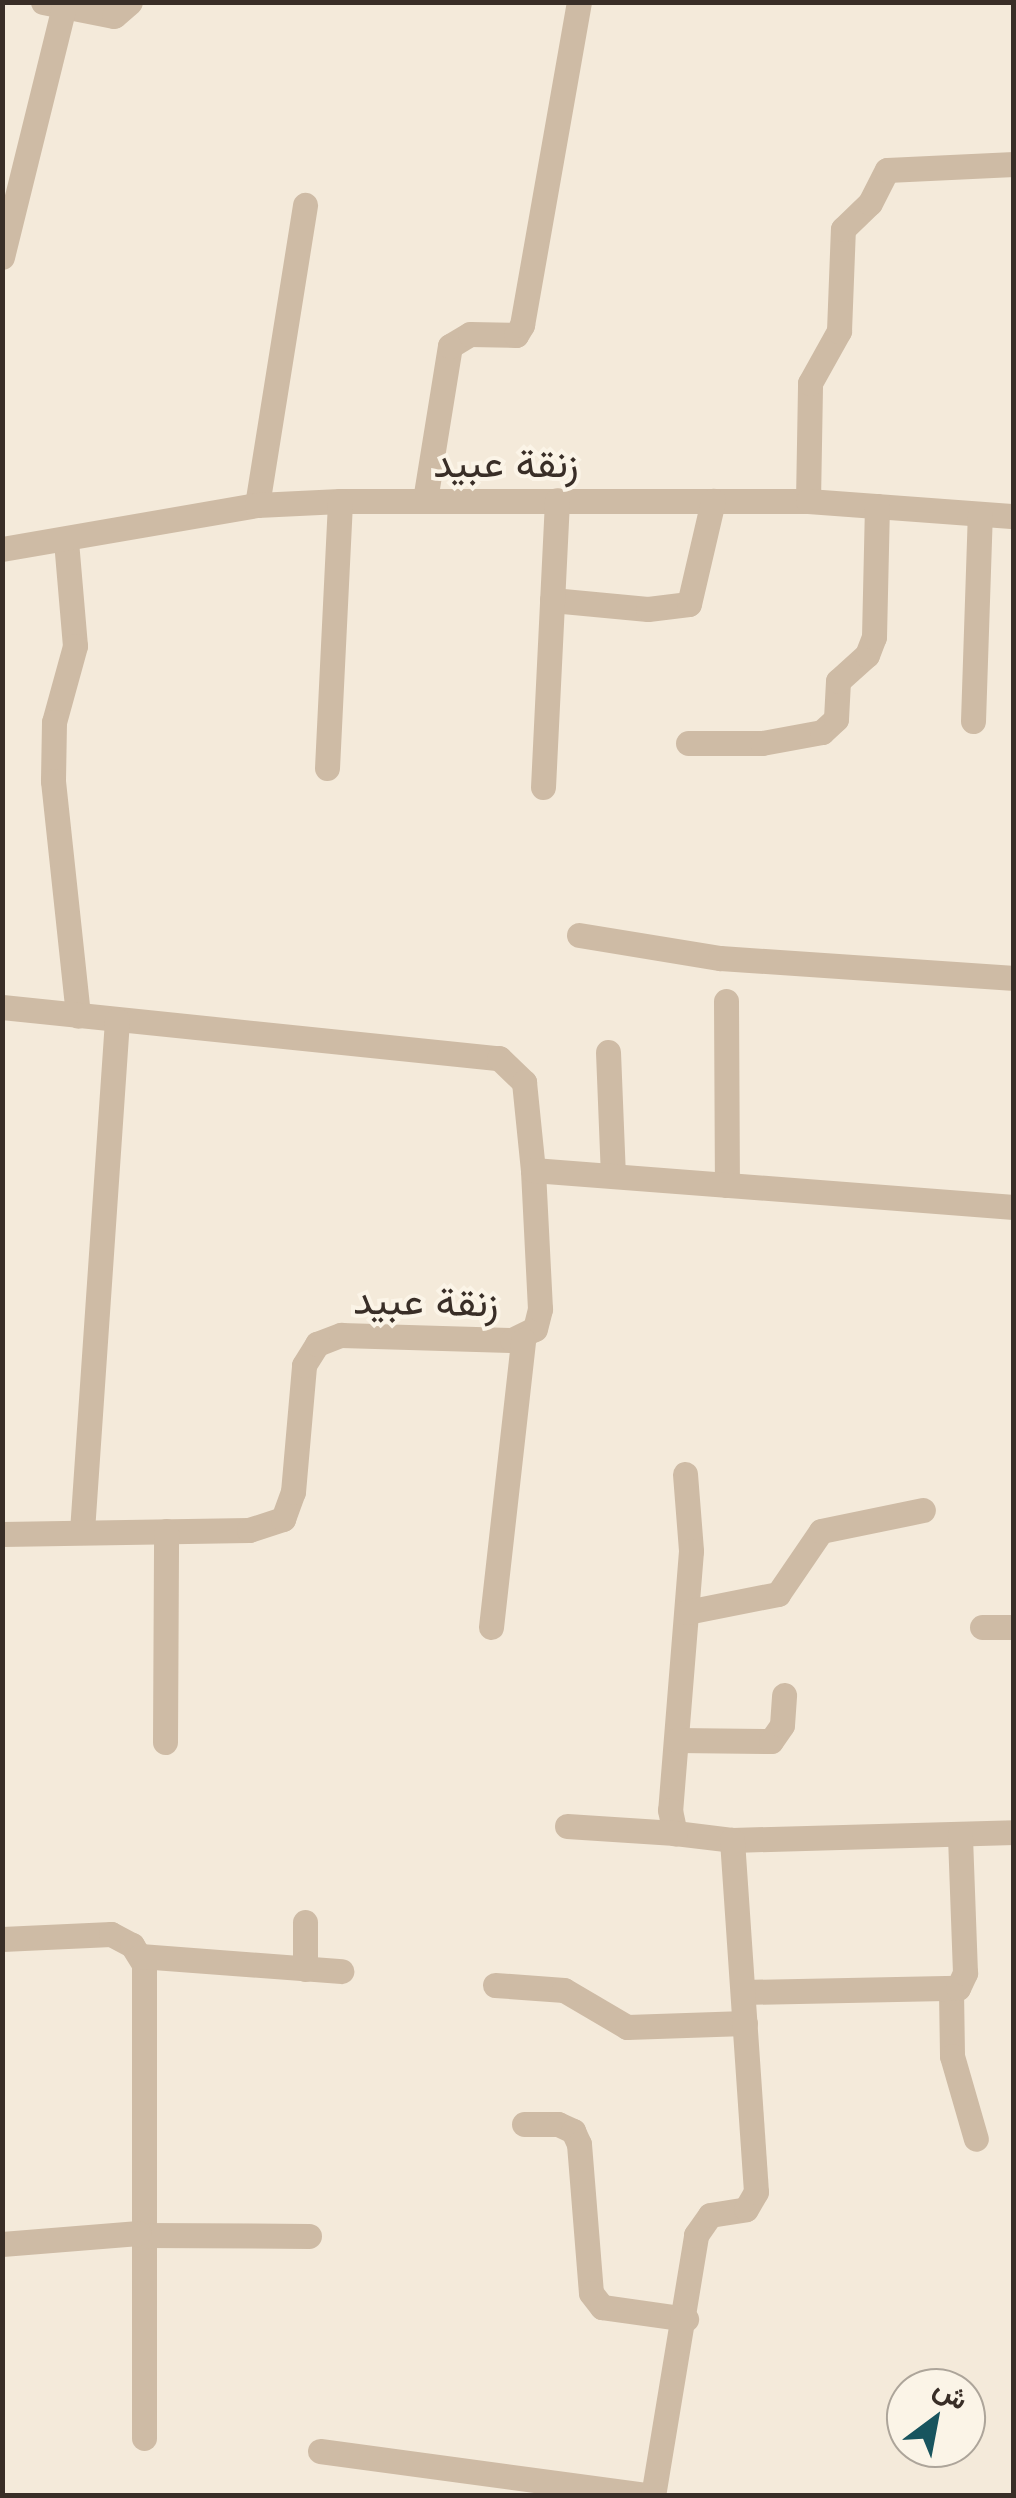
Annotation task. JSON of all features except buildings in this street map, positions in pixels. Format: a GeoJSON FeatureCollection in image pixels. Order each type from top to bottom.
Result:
{"type":"FeatureCollection","features":[{"type":"Feature","properties":{"kind":"street"},"geometry":{"type":"LineString","coordinates":[[2,257],[54,5],[114,16],[130,2]]}},
{"type":"Feature","properties":{"kind":"street"},"geometry":{"type":"LineString","coordinates":[[424,500],[450,346],[470,334],[516,335],[522,325],[579,2]]}},
{"type":"Feature","properties":{"kind":"street"},"geometry":{"type":"LineString","coordinates":[[808,502],[810,383],[839,331],[843,229],[870,204],[887,170],[1014,164]]}},
{"type":"Feature","properties":{"kind":"street"},"geometry":{"type":"LineString","coordinates":[[257,505],[306,206]]}},
{"type":"Feature","properties":{"kind":"street"},"geometry":{"type":"LineString","coordinates":[[543,787],[557,500]]}},
{"type":"Feature","properties":{"kind":"street"},"geometry":{"type":"LineString","coordinates":[[327,768],[340,501]]}},
{"type":"Feature","properties":{"kind":"street","name":"زنقة عبيد"},"geometry":{"type":"LineString","coordinates":[[2,548],[66,541],[257,505],[340,501],[808,502],[1014,516]]}},
{"type":"Feature","properties":{"kind":"street"},"geometry":{"type":"LineString","coordinates":[[552,600],[648,609],[689,604],[713,501]]}},
{"type":"Feature","properties":{"kind":"street"},"geometry":{"type":"LineString","coordinates":[[688,743],[762,743],[822,732],[836,718],[838,681],[867,655],[874,637],[878,506]]}},
{"type":"Feature","properties":{"kind":"street"},"geometry":{"type":"LineString","coordinates":[[972,721],[980,514]]}},
{"type":"Feature","properties":{"kind":"street"},"geometry":{"type":"LineString","coordinates":[[66,541],[75,646],[54,722],[52,781],[78,1016]]}},
{"type":"Feature","properties":{"kind":"street"},"geometry":{"type":"LineString","coordinates":[[579,935],[720,958],[1014,978]]}},
{"type":"Feature","properties":{"kind":"street"},"geometry":{"type":"LineString","coordinates":[[726,1001],[727,1185]]}},
{"type":"Feature","properties":{"kind":"street","name":"زنقة عبيد"},"geometry":{"type":"LineString","coordinates":[[2,1007],[500,1058],[524,1082],[540,1309],[534,1330],[523,1340],[325,1338],[304,1365],[293,1492],[283,1519],[249,1530],[2,1534]]}},
{"type":"Feature","properties":{"kind":"street"},"geometry":{"type":"LineString","coordinates":[[82,1531],[117,1020]]}},
{"type":"Feature","properties":{"kind":"street"},"geometry":{"type":"LineString","coordinates":[[608,1052],[614,1176]]}},
{"type":"Feature","properties":{"kind":"street"},"geometry":{"type":"LineString","coordinates":[[533,1170],[1014,1208]]}},
{"type":"Feature","properties":{"kind":"street"},"geometry":{"type":"LineString","coordinates":[[492,1626],[523,1340]]}},
{"type":"Feature","properties":{"kind":"street"},"geometry":{"type":"LineString","coordinates":[[675,1833],[670,1810],[687,1612],[685,1474]]}},
{"type":"Feature","properties":{"kind":"street"},"geometry":{"type":"LineString","coordinates":[[687,1612],[778,1594],[822,1530],[923,1510]]}},
{"type":"Feature","properties":{"kind":"street"},"geometry":{"type":"LineString","coordinates":[[165,1742],[166,1531]]}},
{"type":"Feature","properties":{"kind":"street"},"geometry":{"type":"LineString","coordinates":[[982,1628],[1014,1627]]}},
{"type":"Feature","properties":{"kind":"street"},"geometry":{"type":"LineString","coordinates":[[677,1740],[772,1741],[782,1725],[784,1695]]}},
{"type":"Feature","properties":{"kind":"street"},"geometry":{"type":"LineString","coordinates":[[567,1826],[732,1840],[1014,1832]]}},
{"type":"Feature","properties":{"kind":"street"},"geometry":{"type":"LineString","coordinates":[[960,1834],[964,1973],[952,1991],[952,2056],[976,2139]]}},
{"type":"Feature","properties":{"kind":"street"},"geometry":{"type":"LineString","coordinates":[[320,2451],[652,2496],[700,2226],[710,2216],[746,2209],[756,2192],[732,1840]]}},
{"type":"Feature","properties":{"kind":"street"},"geometry":{"type":"LineString","coordinates":[[304,1969],[305,1922]]}},
{"type":"Feature","properties":{"kind":"street"},"geometry":{"type":"LineString","coordinates":[[2,1939],[111,1934],[140,1956],[341,1971]]}},
{"type":"Feature","properties":{"kind":"street"},"geometry":{"type":"LineString","coordinates":[[140,1956],[146,1989],[139,2234],[144,2438]]}},
{"type":"Feature","properties":{"kind":"street"},"geometry":{"type":"LineString","coordinates":[[495,1985],[564,1990],[627,2027],[745,2023]]}},
{"type":"Feature","properties":{"kind":"street"},"geometry":{"type":"LineString","coordinates":[[743,1992],[952,1991]]}},
{"type":"Feature","properties":{"kind":"street"},"geometry":{"type":"LineString","coordinates":[[524,2124],[558,2124],[574,2131],[579,2144],[592,2293],[602,2307],[686,2319]]}},
{"type":"Feature","properties":{"kind":"street"},"geometry":{"type":"LineString","coordinates":[[2,2244],[139,2234],[310,2236]]}}]}
